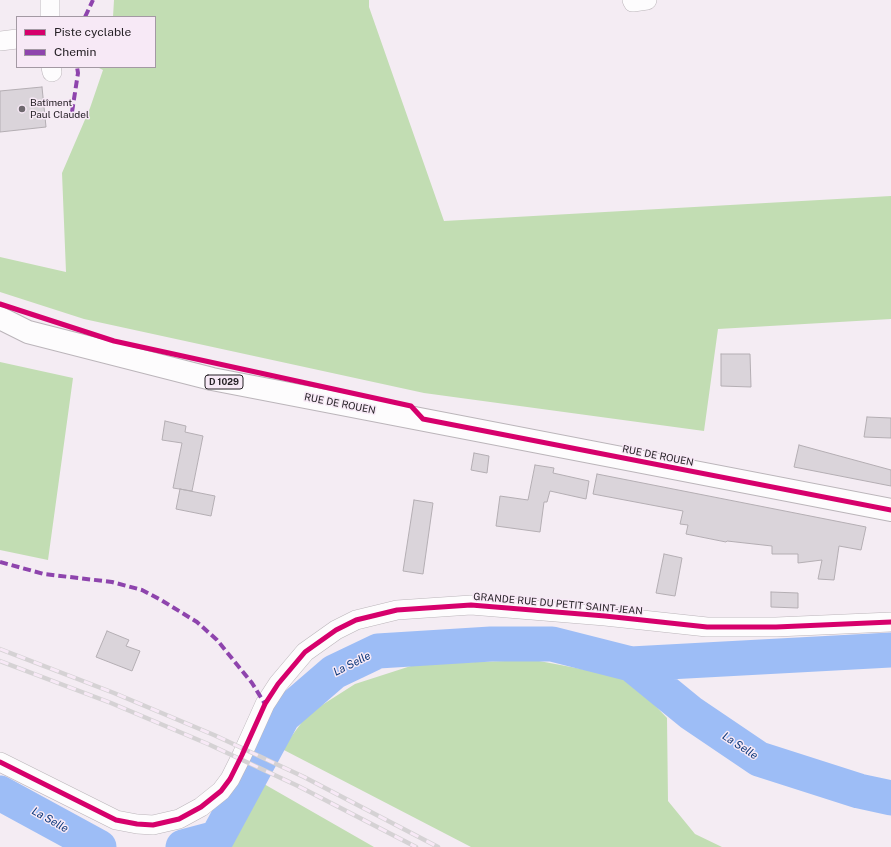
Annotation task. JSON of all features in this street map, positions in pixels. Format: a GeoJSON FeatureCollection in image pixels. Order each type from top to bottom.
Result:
{"type":"FeatureCollection","features":[{"type":"Feature","properties":{"kind":"main road","name":"RUE DE ROUEN"},"geometry":{"type":"LineString","coordinates":[[0,318],[28,332],[212,379],[891,510]]}},
{"type":"Feature","properties":{"kind":"main road","name":"RUE DE ROUEN"},"geometry":{"type":"LineString","coordinates":[[0,333],[28,332]]}},
{"type":"Feature","properties":{"kind":"street"},"geometry":{"type":"LineString","coordinates":[[50,0],[50,16]]}},
{"type":"Feature","properties":{"kind":"street"},"geometry":{"type":"LineString","coordinates":[[632,0],[633,2],[647,0]]}},
{"type":"Feature","properties":{"kind":"street"},"geometry":{"type":"LineString","coordinates":[[0,41],[16,40]]}},
{"type":"Feature","properties":{"kind":"street","name":"GRANDE RUE DU PETIT SAINT-JEAN"},"geometry":{"type":"LineString","coordinates":[[0,762],[116,820],[153,825],[179,819],[201,807],[221,791],[230,779],[265,704],[278,684],[305,652],[336,630],[356,620],[396,610],[471,605],[720,627],[776,627],[891,622]]}},
{"type":"Feature","properties":{"kind":"green space"},"geometry":{"type":"Polygon","coordinates":[[[114,0],[369,0],[369,7],[444,221],[891,196],[891,319],[718,329],[704,431],[424,393],[84,319],[0,292],[0,257],[66,272],[62,173],[90,108],[103,70],[99,68],[156,68],[156,16],[113,16],[114,0]]]}},
{"type":"Feature","properties":{"kind":"green space"},"geometry":{"type":"Polygon","coordinates":[[[0,362],[73,378],[48,560],[0,550],[0,362]]]}},
{"type":"Feature","properties":{"kind":"green space"},"geometry":{"type":"Polygon","coordinates":[[[534,660],[629,678],[667,718],[668,801],[695,834],[722,847],[471,847],[282,749],[308,714],[355,684],[417,664],[534,660]]]}},
{"type":"Feature","properties":{"kind":"green space"},"geometry":{"type":"Polygon","coordinates":[[[264,784],[374,847],[226,847],[264,784]]]}},
{"type":"Feature","properties":{"kind":"building","name":"Batîment Paul Claudel"},"geometry":{"type":"Polygon","coordinates":[[[42,87],[46,127],[0,132],[0,91],[42,87]]]}},
{"type":"Feature","properties":{"kind":"building"},"geometry":{"type":"Polygon","coordinates":[[[721,354],[750,354],[751,387],[721,386],[721,354]]]}},
{"type":"Feature","properties":{"kind":"building"},"geometry":{"type":"Polygon","coordinates":[[[867,417],[891,418],[891,438],[864,437],[867,417]]]}},
{"type":"Feature","properties":{"kind":"building"},"geometry":{"type":"Polygon","coordinates":[[[165,421],[186,426],[185,432],[203,436],[192,491],[173,488],[182,443],[162,440],[165,421]]]}},
{"type":"Feature","properties":{"kind":"building"},"geometry":{"type":"Polygon","coordinates":[[[799,445],[891,470],[891,486],[794,467],[799,445]]]}},
{"type":"Feature","properties":{"kind":"building"},"geometry":{"type":"Polygon","coordinates":[[[474,453],[489,456],[487,473],[471,470],[474,453]]]}},
{"type":"Feature","properties":{"kind":"building"},"geometry":{"type":"Polygon","coordinates":[[[535,465],[554,468],[553,473],[589,481],[586,499],[550,491],[547,502],[544,502],[540,532],[496,526],[500,496],[528,500],[535,465]]]}},
{"type":"Feature","properties":{"kind":"building"},"geometry":{"type":"Polygon","coordinates":[[[597,474],[866,527],[861,550],[839,546],[834,580],[818,579],[822,560],[798,563],[798,554],[772,554],[772,546],[726,542],[686,534],[688,525],[680,524],[683,511],[593,494],[597,474]]]}},
{"type":"Feature","properties":{"kind":"building"},"geometry":{"type":"Polygon","coordinates":[[[180,489],[215,496],[211,516],[176,509],[180,489]]]}},
{"type":"Feature","properties":{"kind":"building"},"geometry":{"type":"Polygon","coordinates":[[[414,500],[433,503],[423,574],[403,571],[414,500]]]}},
{"type":"Feature","properties":{"kind":"building"},"geometry":{"type":"Polygon","coordinates":[[[664,554],[682,558],[675,596],[656,593],[664,554]]]}},
{"type":"Feature","properties":{"kind":"building"},"geometry":{"type":"Polygon","coordinates":[[[771,592],[798,593],[798,608],[771,607],[771,592]]]}},
{"type":"Feature","properties":{"kind":"building"},"geometry":{"type":"Polygon","coordinates":[[[107,631],[129,640],[126,646],[140,651],[132,671],[96,657],[107,631]]]}},
{"type":"Feature","properties":{"kind":"waterway","name":"La Selle"},"geometry":{"type":"LineString","coordinates":[[183,847],[217,838],[283,716],[334,672],[378,651],[491,644],[552,644],[631,664],[891,650]]}},
{"type":"Feature","properties":{"kind":"waterway","name":"La Selle"},"geometry":{"type":"LineString","coordinates":[[631,664],[691,713],[759,759],[859,791],[891,798]]}},
{"type":"Feature","properties":{"kind":"waterway","name":"La Selle"},"geometry":{"type":"LineString","coordinates":[[0,793],[99,847]]}},
{"type":"Feature","properties":{"kind":"railway"},"geometry":{"type":"LineString","coordinates":[[0,649],[114,693],[214,735],[304,777],[438,847]]}},
{"type":"Feature","properties":{"kind":"railway"},"geometry":{"type":"LineString","coordinates":[[0,661],[111,703],[208,744],[298,786],[416,847]]}},
{"type":"Feature","properties":{"kind":"marked path"},"geometry":{"type":"LineString","coordinates":[[85,16],[93,0]]}},
{"type":"Feature","properties":{"kind":"marked path"},"geometry":{"type":"LineString","coordinates":[[72,112],[78,73],[77,68]]}},
{"type":"Feature","properties":{"kind":"marked path"},"geometry":{"type":"LineString","coordinates":[[0,562],[44,574],[112,582],[142,590],[161,600],[197,622],[217,640],[252,683],[265,704]]}},
{"type":"Feature","properties":{"kind":"cycle path"},"geometry":{"type":"LineString","coordinates":[[0,304],[114,341],[411,406],[423,419],[891,510]]}},
{"type":"Feature","properties":{"kind":"cycle path"},"geometry":{"type":"LineString","coordinates":[[0,762],[116,820],[153,825],[179,819],[201,807],[221,791],[230,779],[265,704],[278,684],[305,652],[336,630],[356,620],[397,610],[471,605],[605,616],[707,627],[776,627],[891,622]]}},
{"type":"Feature","properties":{"kind":"place","name":"Batîment Paul Claudel"},"geometry":{"type":"Point","coordinates":[22,109]}}]}
